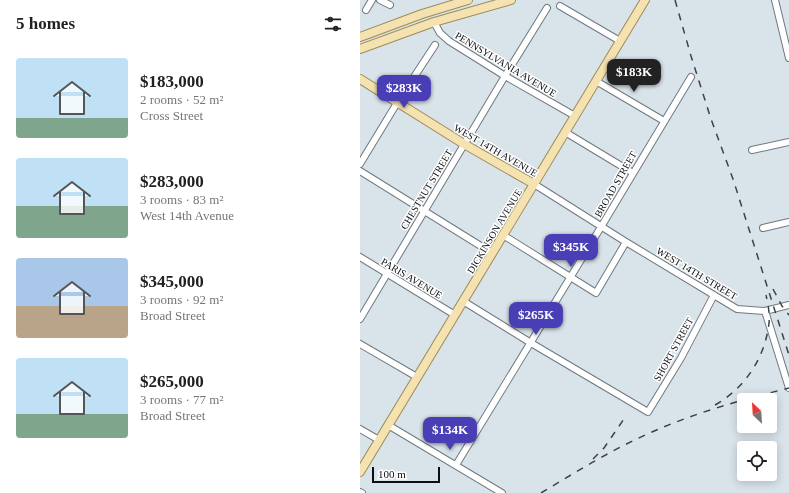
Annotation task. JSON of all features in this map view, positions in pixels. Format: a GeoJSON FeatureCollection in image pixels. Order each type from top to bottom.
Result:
{"type":"FeatureCollection","features":[{"type":"Feature","properties":{"kind":"main road"},"geometry":{"type":"LineString","coordinates":[[360,37],[422,14],[468,0]]}},
{"type":"Feature","properties":{"kind":"main road"},"geometry":{"type":"LineString","coordinates":[[360,49],[434,22],[511,0]]}},
{"type":"Feature","properties":{"kind":"main road","name":"DICKINSON AVENUE"},"geometry":{"type":"LineString","coordinates":[[360,472],[645,0]]}},
{"type":"Feature","properties":{"kind":"main road","name":"WEST 14TH AVENUE"},"geometry":{"type":"LineString","coordinates":[[360,79],[464,144],[534,184]]}},
{"type":"Feature","properties":{"kind":"street"},"geometry":{"type":"LineString","coordinates":[[366,10],[372,0]]}},
{"type":"Feature","properties":{"kind":"street"},"geometry":{"type":"LineString","coordinates":[[380,0],[390,5]]}},
{"type":"Feature","properties":{"kind":"street"},"geometry":{"type":"LineString","coordinates":[[775,0],[789,58]]}},
{"type":"Feature","properties":{"kind":"street"},"geometry":{"type":"LineString","coordinates":[[560,6],[620,41]]}},
{"type":"Feature","properties":{"kind":"street","name":"CHESTNUT STREET"},"geometry":{"type":"LineString","coordinates":[[360,319],[547,8]]}},
{"type":"Feature","properties":{"kind":"street","name":"PENNSYLVANIA AVENUE"},"geometry":{"type":"LineString","coordinates":[[434,22],[436,28],[444,37],[505,76],[575,116]]}},
{"type":"Feature","properties":{"kind":"street"},"geometry":{"type":"LineString","coordinates":[[360,164],[397,103],[435,45]]}},
{"type":"Feature","properties":{"kind":"street","name":"BROAD STREET"},"geometry":{"type":"LineString","coordinates":[[456,465],[691,77]]}},
{"type":"Feature","properties":{"kind":"street"},"geometry":{"type":"LineString","coordinates":[[596,80],[664,121]]}},
{"type":"Feature","properties":{"kind":"street"},"geometry":{"type":"LineString","coordinates":[[565,132],[633,173]]}},
{"type":"Feature","properties":{"kind":"street"},"geometry":{"type":"LineString","coordinates":[[752,150],[789,142]]}},
{"type":"Feature","properties":{"kind":"street"},"geometry":{"type":"LineString","coordinates":[[360,171],[492,253]]}},
{"type":"Feature","properties":{"kind":"street","name":"WEST 14TH AVENUE"},"geometry":{"type":"LineString","coordinates":[[534,184],[601,227]]}},
{"type":"Feature","properties":{"kind":"street"},"geometry":{"type":"LineString","coordinates":[[763,228],[789,222]]}},
{"type":"Feature","properties":{"kind":"street","name":"WEST 14TH STREET"},"geometry":{"type":"LineString","coordinates":[[601,227],[737,309],[765,311],[789,305]]}},
{"type":"Feature","properties":{"kind":"street"},"geometry":{"type":"LineString","coordinates":[[503,235],[596,293],[626,242]]}},
{"type":"Feature","properties":{"kind":"street","name":"PARIS AVENUE"},"geometry":{"type":"LineString","coordinates":[[360,257],[454,315]]}},
{"type":"Feature","properties":{"kind":"street","name":"SHORT STREET"},"geometry":{"type":"LineString","coordinates":[[531,343],[648,412],[682,358],[714,295]]}},
{"type":"Feature","properties":{"kind":"street"},"geometry":{"type":"LineString","coordinates":[[463,301],[531,343]]}},
{"type":"Feature","properties":{"kind":"street"},"geometry":{"type":"LineString","coordinates":[[765,311],[789,388]]}},
{"type":"Feature","properties":{"kind":"street"},"geometry":{"type":"LineString","coordinates":[[360,344],[417,377]]}},
{"type":"Feature","properties":{"kind":"street"},"geometry":{"type":"LineString","coordinates":[[388,424],[502,493]]}},
{"type":"Feature","properties":{"kind":"street"},"geometry":{"type":"LineString","coordinates":[[360,429],[379,440]]}},
{"type":"Feature","properties":{"kind":"railway"},"geometry":{"type":"LineString","coordinates":[[675,0],[711,119],[733,179],[789,355]]}},
{"type":"Feature","properties":{"kind":"railway"},"geometry":{"type":"LineString","coordinates":[[773,289],[782,306],[789,315]]}},
{"type":"Feature","properties":{"kind":"railway"},"geometry":{"type":"LineString","coordinates":[[715,405],[736,390],[752,371],[758,360],[767,336],[769,323],[766,295]]}},
{"type":"Feature","properties":{"kind":"railway"},"geometry":{"type":"LineString","coordinates":[[541,493],[584,467],[659,429],[723,406],[789,388]]}},
{"type":"Feature","properties":{"kind":"railway"},"geometry":{"type":"LineString","coordinates":[[593,459],[604,448],[626,416]]}}]}
